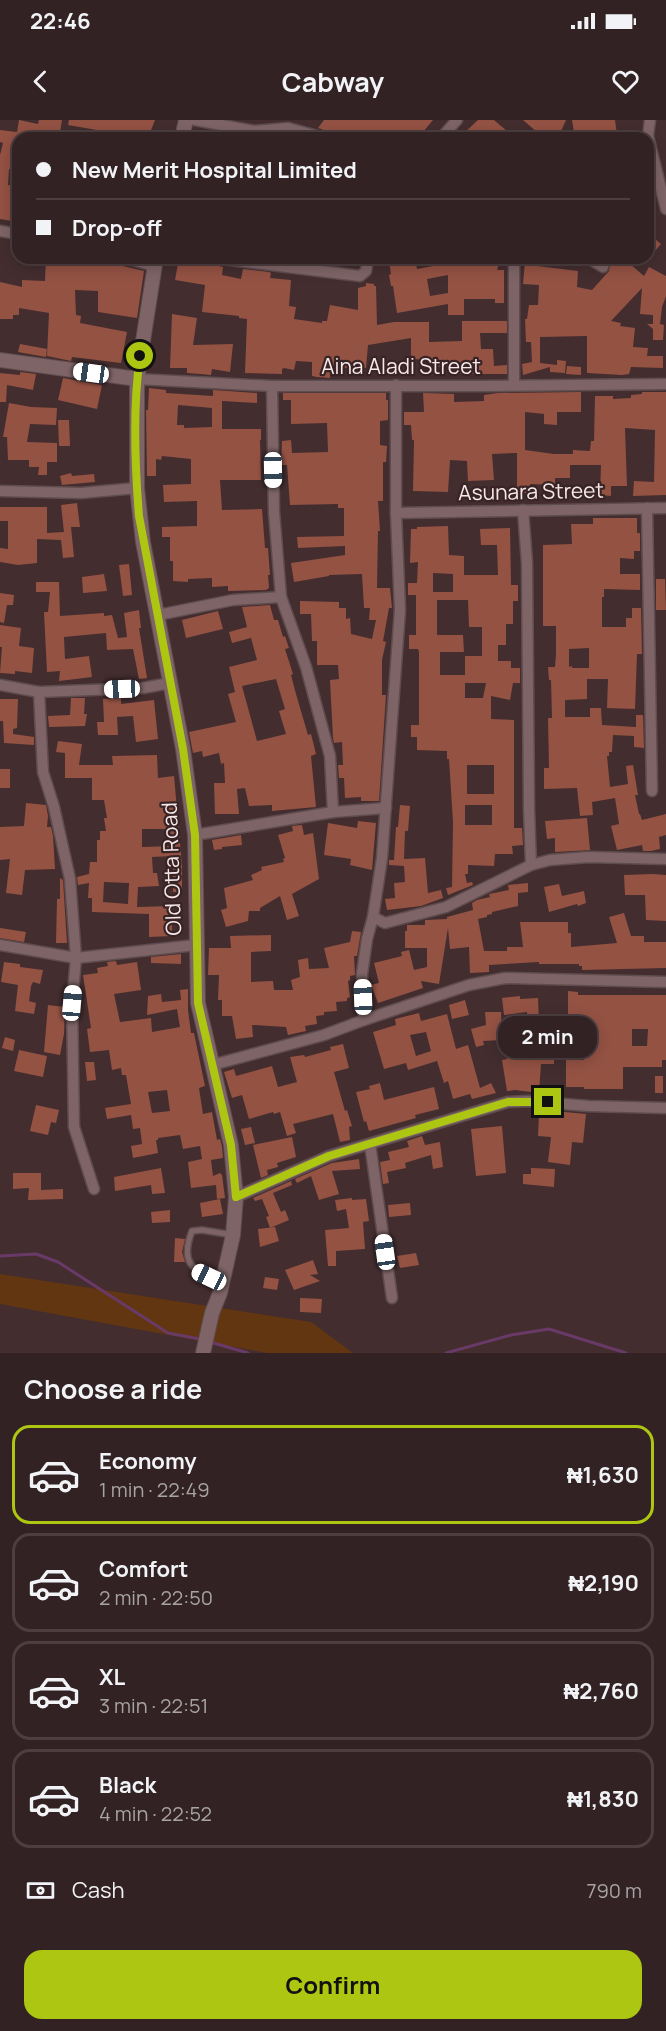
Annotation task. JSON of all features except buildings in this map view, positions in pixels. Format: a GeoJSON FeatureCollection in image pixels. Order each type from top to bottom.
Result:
{"type":"FeatureCollection","features":[{"type":"Feature","properties":{"kind":"street"},"geometry":{"type":"LineString","coordinates":[[195,120],[254,130],[292,124],[311,132]]}},
{"type":"Feature","properties":{"kind":"street"},"geometry":{"type":"LineString","coordinates":[[446,132],[457,120]]}},
{"type":"Feature","properties":{"kind":"street"},"geometry":{"type":"LineString","coordinates":[[654,168],[666,209]]}},
{"type":"Feature","properties":{"kind":"street","name":"Old Otta Road"},"geometry":{"type":"LineString","coordinates":[[155,264],[137,379],[137,488],[143,542],[183,749],[195,835],[198,1003],[231,1145],[236,1197],[233,1235],[223,1283],[212,1313],[204,1348]]}},
{"type":"Feature","properties":{"kind":"street"},"geometry":{"type":"LineString","coordinates":[[263,264],[360,276],[366,271],[367,264]]}},
{"type":"Feature","properties":{"kind":"street"},"geometry":{"type":"LineString","coordinates":[[514,264],[514,385]]}},
{"type":"Feature","properties":{"kind":"street"},"geometry":{"type":"LineString","coordinates":[[598,264],[603,267]]}},
{"type":"Feature","properties":{"kind":"street"},"geometry":{"type":"LineString","coordinates":[[0,360],[137,379]]}},
{"type":"Feature","properties":{"kind":"street","name":"Aina Aladi Street"},"geometry":{"type":"LineString","coordinates":[[137,379],[272,386],[666,384]]}},
{"type":"Feature","properties":{"kind":"street"},"geometry":{"type":"LineString","coordinates":[[364,1020],[362,975],[382,858],[400,610],[396,513],[396,385]]}},
{"type":"Feature","properties":{"kind":"street"},"geometry":{"type":"LineString","coordinates":[[272,386],[274,512],[281,597],[306,667],[330,756],[333,812]]}},
{"type":"Feature","properties":{"kind":"street"},"geometry":{"type":"LineString","coordinates":[[0,490],[81,493],[137,488]]}},
{"type":"Feature","properties":{"kind":"street"},"geometry":{"type":"LineString","coordinates":[[647,508],[652,791]]}},
{"type":"Feature","properties":{"kind":"street","name":"Asunara Street"},"geometry":{"type":"LineString","coordinates":[[396,513],[666,508]]}},
{"type":"Feature","properties":{"kind":"street"},"geometry":{"type":"LineString","coordinates":[[523,510],[526,563],[528,797],[531,865]]}},
{"type":"Feature","properties":{"kind":"street"},"geometry":{"type":"LineString","coordinates":[[158,615],[233,600],[281,597]]}},
{"type":"Feature","properties":{"kind":"street"},"geometry":{"type":"LineString","coordinates":[[0,685],[39,692],[143,688],[170,683]]}},
{"type":"Feature","properties":{"kind":"street"},"geometry":{"type":"LineString","coordinates":[[39,692],[43,772],[54,807],[70,879],[76,958],[72,1003],[74,1127],[94,1189]]}},
{"type":"Feature","properties":{"kind":"street"},"geometry":{"type":"LineString","coordinates":[[195,835],[333,812],[386,808]]}},
{"type":"Feature","properties":{"kind":"street"},"geometry":{"type":"LineString","coordinates":[[373,917],[385,923],[446,907],[531,865],[550,860],[589,857],[666,859]]}},
{"type":"Feature","properties":{"kind":"street"},"geometry":{"type":"LineString","coordinates":[[0,945],[76,958],[196,945]]}},
{"type":"Feature","properties":{"kind":"street"},"geometry":{"type":"LineString","coordinates":[[212,1065],[324,1035],[469,985],[505,978],[666,982]]}},
{"type":"Feature","properties":{"kind":"street"},"geometry":{"type":"LineString","coordinates":[[236,1197],[329,1156],[508,1102],[666,1108]]}},
{"type":"Feature","properties":{"kind":"street"},"geometry":{"type":"LineString","coordinates":[[370,1144],[392,1298]]}},
{"type":"Feature","properties":{"kind":"lane"},"geometry":{"type":"LineString","coordinates":[[223,1283],[190,1266],[187,1258],[188,1242],[192,1231],[202,1230],[233,1235]]}},
{"type":"Feature","properties":{"kind":"shaded area"},"geometry":{"type":"Polygon","coordinates":[[[0,1274],[311,1322],[353,1353],[267,1353],[0,1304],[0,1274]]]}},
{"type":"Feature","properties":{"kind":"waterway"},"geometry":{"type":"LineString","coordinates":[[0,1256],[36,1254],[58,1262],[168,1333],[200,1339]]}},
{"type":"Feature","properties":{"kind":"waterway"},"geometry":{"type":"LineString","coordinates":[[446,1353],[511,1335],[549,1329],[626,1353]]}},
{"type":"Feature","properties":{"kind":"waterway"},"geometry":{"type":"LineString","coordinates":[[210,1342],[248,1353]]}},
{"type":"Feature","properties":{"kind":"route"},"geometry":{"type":"LineString","coordinates":[[140,356],[137,379],[139,516],[183,749],[195,835],[198,1003],[231,1145],[236,1197],[329,1156],[508,1102],[548,1102]]}}]}
